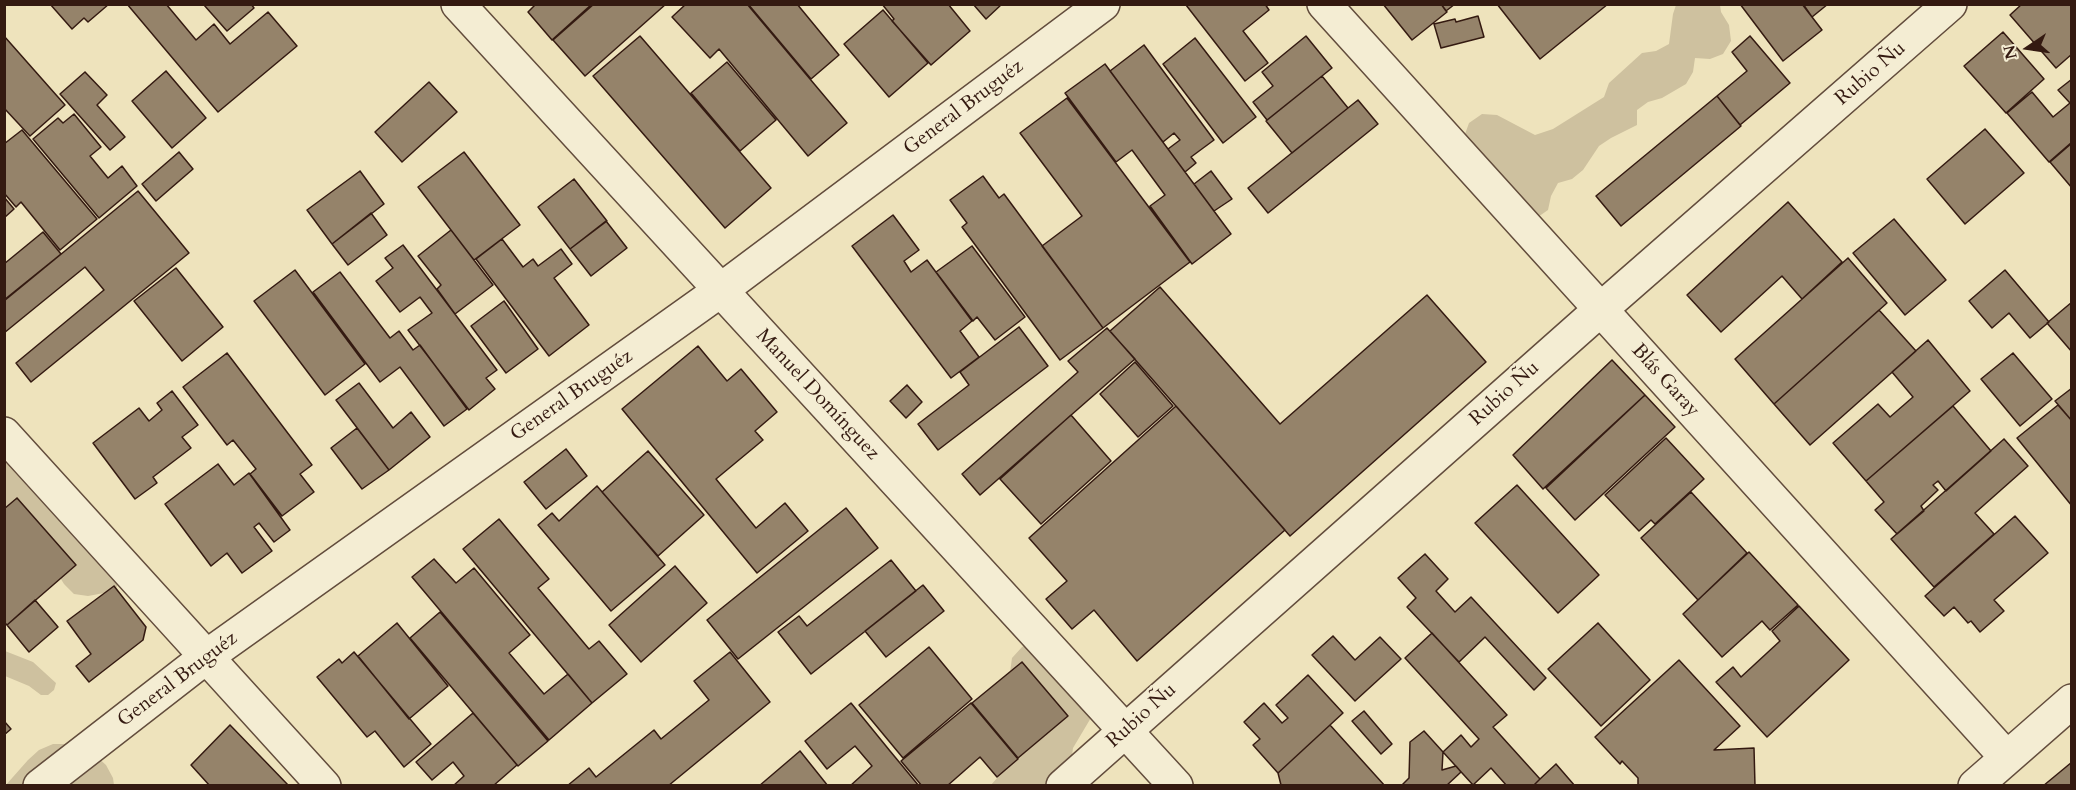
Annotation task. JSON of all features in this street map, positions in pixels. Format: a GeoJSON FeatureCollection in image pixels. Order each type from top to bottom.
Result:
{"type":"FeatureCollection","features":[{"type":"Feature","properties":{"kind":"street","name":"Manuel Domínguez"},"geometry":{"type":"LineString","coordinates":[[458,4],[1176,786]]}},
{"type":"Feature","properties":{"kind":"street","name":"General Bruguéz"},"geometry":{"type":"LineString","coordinates":[[40,786],[206,657],[721,290],[1103,4]]}},
{"type":"Feature","properties":{"kind":"street","name":"Blás Garay"},"geometry":{"type":"LineString","coordinates":[[1324,4],[2007,758]]}},
{"type":"Feature","properties":{"kind":"street","name":"Rubio Ñu"},"geometry":{"type":"LineString","coordinates":[[1063,786],[1600,310],[1950,4]]}},
{"type":"Feature","properties":{"kind":"street"},"geometry":{"type":"LineString","coordinates":[[4,434],[324,786]]}},
{"type":"Feature","properties":{"kind":"street"},"geometry":{"type":"LineString","coordinates":[[1975,786],[2007,758],[2068,712]]}},
{"type":"Feature","properties":{"kind":"shaded area"},"geometry":{"type":"Polygon","coordinates":[[[1676,5],[1720,5],[1721,12],[1729,25],[1731,41],[1723,54],[1710,59],[1695,58],[1693,72],[1686,84],[1662,98],[1648,102],[1637,110],[1637,125],[1599,146],[1583,170],[1572,179],[1558,183],[1551,196],[1548,210],[1535,219],[1464,137],[1469,123],[1482,114],[1497,115],[1535,135],[1553,129],[1604,97],[1609,83],[1642,53],[1656,51],[1669,44],[1676,5]]]}},
{"type":"Feature","properties":{"kind":"shaded area"},"geometry":{"type":"Polygon","coordinates":[[[5,458],[120,578],[115,591],[88,596],[74,594],[64,584],[5,509],[5,458]]]}},
{"type":"Feature","properties":{"kind":"shaded area"},"geometry":{"type":"Polygon","coordinates":[[[1035,641],[1095,711],[1073,748],[1068,785],[990,786],[998,777],[998,761],[1002,746],[1012,733],[1008,687],[1012,658],[1022,647],[1035,641]]]}},
{"type":"Feature","properties":{"kind":"shaded area"},"geometry":{"type":"Polygon","coordinates":[[[5,651],[33,662],[56,683],[54,690],[48,695],[41,695],[29,686],[5,676],[5,651]]]}},
{"type":"Feature","properties":{"kind":"shaded area"},"geometry":{"type":"Polygon","coordinates":[[[53,744],[68,744],[95,755],[106,765],[114,785],[5,786],[39,750],[53,744]]]}},
{"type":"Feature","properties":{"kind":"building"},"geometry":{"type":"Polygon","coordinates":[[[50,4],[109,4],[88,22],[84,18],[72,29],[50,4]]]}},
{"type":"Feature","properties":{"kind":"building"},"geometry":{"type":"Polygon","coordinates":[[[127,4],[166,4],[196,40],[214,24],[230,44],[268,12],[297,46],[218,112],[127,4]]]}},
{"type":"Feature","properties":{"kind":"building"},"geometry":{"type":"Polygon","coordinates":[[[251,4],[254,8],[227,31],[204,5],[251,4]]]}},
{"type":"Feature","properties":{"kind":"building"},"geometry":{"type":"Polygon","coordinates":[[[536,4],[592,4],[552,40],[528,12],[536,4]]]}},
{"type":"Feature","properties":{"kind":"building"},"geometry":{"type":"Polygon","coordinates":[[[594,4],[666,4],[585,76],[553,40],[594,4]]]}},
{"type":"Feature","properties":{"kind":"building"},"geometry":{"type":"Polygon","coordinates":[[[686,4],[747,4],[847,123],[808,156],[719,49],[710,58],[672,17],[686,4]]]}},
{"type":"Feature","properties":{"kind":"building"},"geometry":{"type":"Polygon","coordinates":[[[748,4],[797,4],[839,55],[811,79],[748,4]]]}},
{"type":"Feature","properties":{"kind":"building"},"geometry":{"type":"Polygon","coordinates":[[[882,4],[948,4],[970,31],[931,65],[892,21],[894,19],[882,4]]]}},
{"type":"Feature","properties":{"kind":"building"},"geometry":{"type":"Polygon","coordinates":[[[973,4],[1002,4],[986,19],[973,4]]]}},
{"type":"Feature","properties":{"kind":"building"},"geometry":{"type":"Polygon","coordinates":[[[1265,4],[1269,10],[1243,31],[1268,63],[1245,81],[1186,5],[1265,4]]]}},
{"type":"Feature","properties":{"kind":"building"},"geometry":{"type":"Polygon","coordinates":[[[1383,4],[1441,4],[1447,12],[1412,40],[1383,4]]]}},
{"type":"Feature","properties":{"kind":"building"},"geometry":{"type":"Polygon","coordinates":[[[1441,4],[1455,4],[1446,11],[1441,4]]]}},
{"type":"Feature","properties":{"kind":"building"},"geometry":{"type":"Polygon","coordinates":[[[1497,4],[1608,4],[1540,59],[1497,4]]]}},
{"type":"Feature","properties":{"kind":"building"},"geometry":{"type":"Polygon","coordinates":[[[1740,4],[1802,4],[1822,30],[1783,61],[1740,4]]]}},
{"type":"Feature","properties":{"kind":"building"},"geometry":{"type":"Polygon","coordinates":[[[1803,4],[1828,4],[1812,17],[1803,4]]]}},
{"type":"Feature","properties":{"kind":"building"},"geometry":{"type":"Polygon","coordinates":[[[2022,4],[2072,4],[2072,54],[2056,68],[2010,15],[2022,4]]]}},
{"type":"Feature","properties":{"kind":"building"},"geometry":{"type":"Polygon","coordinates":[[[883,10],[928,63],[889,97],[844,44],[883,10]]]}},
{"type":"Feature","properties":{"kind":"building"},"geometry":{"type":"Polygon","coordinates":[[[1478,16],[1484,37],[1441,48],[1434,24],[1455,19],[1456,22],[1478,16]]]}},
{"type":"Feature","properties":{"kind":"building"},"geometry":{"type":"Polygon","coordinates":[[[2003,32],[2044,79],[2006,113],[1964,66],[2003,32]]]}},
{"type":"Feature","properties":{"kind":"building"},"geometry":{"type":"Polygon","coordinates":[[[4,36],[65,105],[30,136],[4,108],[4,36]]]}},
{"type":"Feature","properties":{"kind":"building"},"geometry":{"type":"Polygon","coordinates":[[[640,36],[771,188],[725,228],[593,76],[640,36]]]}},
{"type":"Feature","properties":{"kind":"building"},"geometry":{"type":"Polygon","coordinates":[[[1306,36],[1332,68],[1267,120],[1253,102],[1273,86],[1262,72],[1306,36]]]}},
{"type":"Feature","properties":{"kind":"building"},"geometry":{"type":"Polygon","coordinates":[[[1750,36],[1790,83],[1740,125],[1717,96],[1747,71],[1732,52],[1750,36]]]}},
{"type":"Feature","properties":{"kind":"building"},"geometry":{"type":"Polygon","coordinates":[[[1195,38],[1256,117],[1223,143],[1163,64],[1195,38]]]}},
{"type":"Feature","properties":{"kind":"building"},"geometry":{"type":"Polygon","coordinates":[[[1144,45],[1214,140],[1191,157],[1196,163],[1185,172],[1168,149],[1180,140],[1174,133],[1163,142],[1110,71],[1144,45]]]}},
{"type":"Feature","properties":{"kind":"building"},"geometry":{"type":"Polygon","coordinates":[[[727,62],[776,120],[740,151],[691,93],[727,62]]]}},
{"type":"Feature","properties":{"kind":"building"},"geometry":{"type":"Polygon","coordinates":[[[1105,64],[1231,234],[1192,264],[1150,206],[1165,195],[1132,150],[1116,162],[1065,93],[1105,64]]]}},
{"type":"Feature","properties":{"kind":"building"},"geometry":{"type":"Polygon","coordinates":[[[166,71],[206,118],[172,148],[132,101],[166,71]]]}},
{"type":"Feature","properties":{"kind":"building"},"geometry":{"type":"Polygon","coordinates":[[[85,72],[107,95],[97,105],[125,137],[110,150],[60,94],[85,72]]]}},
{"type":"Feature","properties":{"kind":"building"},"geometry":{"type":"Polygon","coordinates":[[[1322,76],[1348,108],[1292,153],[1266,121],[1322,76]]]}},
{"type":"Feature","properties":{"kind":"building"},"geometry":{"type":"Polygon","coordinates":[[[2072,79],[2072,142],[2049,162],[2007,113],[2032,92],[2053,117],[2070,103],[2058,90],[2072,79]]]}},
{"type":"Feature","properties":{"kind":"building"},"geometry":{"type":"Polygon","coordinates":[[[429,82],[457,112],[402,162],[375,132],[429,82]]]}},
{"type":"Feature","properties":{"kind":"building"},"geometry":{"type":"Polygon","coordinates":[[[1717,96],[1741,126],[1621,226],[1596,196],[1717,96]]]}},
{"type":"Feature","properties":{"kind":"building"},"geometry":{"type":"Polygon","coordinates":[[[1067,98],[1190,262],[1103,328],[1042,246],[1082,216],[1020,133],[1067,98]]]}},
{"type":"Feature","properties":{"kind":"building"},"geometry":{"type":"Polygon","coordinates":[[[1358,100],[1378,124],[1268,213],[1248,188],[1358,100]]]}},
{"type":"Feature","properties":{"kind":"building"},"geometry":{"type":"Polygon","coordinates":[[[74,114],[101,147],[90,156],[108,178],[122,166],[137,186],[99,218],[33,139],[58,118],[63,123],[74,114]]]}},
{"type":"Feature","properties":{"kind":"building"},"geometry":{"type":"Polygon","coordinates":[[[1985,129],[2024,173],[1965,224],[1927,179],[1985,129]]]}},
{"type":"Feature","properties":{"kind":"building"},"geometry":{"type":"Polygon","coordinates":[[[22,130],[97,219],[60,250],[21,202],[16,207],[4,193],[4,144],[22,130]]]}},
{"type":"Feature","properties":{"kind":"building"},"geometry":{"type":"Polygon","coordinates":[[[2072,143],[2072,188],[2050,162],[2072,143]]]}},
{"type":"Feature","properties":{"kind":"building"},"geometry":{"type":"Polygon","coordinates":[[[179,152],[193,169],[156,201],[142,184],[179,152]]]}},
{"type":"Feature","properties":{"kind":"building"},"geometry":{"type":"Polygon","coordinates":[[[464,152],[520,225],[474,260],[418,187],[464,152]]]}},
{"type":"Feature","properties":{"kind":"building"},"geometry":{"type":"Polygon","coordinates":[[[360,171],[384,204],[332,244],[307,210],[360,171]]]}},
{"type":"Feature","properties":{"kind":"building"},"geometry":{"type":"Polygon","coordinates":[[[1211,171],[1232,199],[1214,211],[1194,184],[1211,171]]]}},
{"type":"Feature","properties":{"kind":"building"},"geometry":{"type":"Polygon","coordinates":[[[983,176],[999,198],[1004,194],[1103,328],[1060,360],[962,227],[967,223],[950,200],[983,176]]]}},
{"type":"Feature","properties":{"kind":"building"},"geometry":{"type":"Polygon","coordinates":[[[574,179],[607,221],[570,249],[538,207],[574,179]]]}},
{"type":"Feature","properties":{"kind":"building"},"geometry":{"type":"Polygon","coordinates":[[[138,191],[189,253],[31,382],[16,363],[104,290],[85,267],[4,333],[4,301],[138,191]]]}},
{"type":"Feature","properties":{"kind":"building"},"geometry":{"type":"Polygon","coordinates":[[[4,197],[14,209],[4,218],[4,197]]]}},
{"type":"Feature","properties":{"kind":"building"},"geometry":{"type":"Polygon","coordinates":[[[1788,202],[1842,262],[1802,299],[1782,276],[1721,332],[1687,295],[1788,202]]]}},
{"type":"Feature","properties":{"kind":"building"},"geometry":{"type":"Polygon","coordinates":[[[371,213],[387,235],[348,265],[332,244],[371,213]]]}},
{"type":"Feature","properties":{"kind":"building"},"geometry":{"type":"Polygon","coordinates":[[[893,215],[919,250],[904,261],[911,272],[927,260],[972,321],[960,331],[979,357],[951,378],[852,246],[893,215]]]}},
{"type":"Feature","properties":{"kind":"building"},"geometry":{"type":"Polygon","coordinates":[[[1894,219],[1946,280],[1905,315],[1853,253],[1894,219]]]}},
{"type":"Feature","properties":{"kind":"building"},"geometry":{"type":"Polygon","coordinates":[[[606,221],[627,248],[591,276],[570,249],[606,221]]]}},
{"type":"Feature","properties":{"kind":"building"},"geometry":{"type":"Polygon","coordinates":[[[451,230],[493,285],[455,314],[437,289],[441,285],[418,256],[451,230]]]}},
{"type":"Feature","properties":{"kind":"building"},"geometry":{"type":"Polygon","coordinates":[[[43,232],[61,254],[4,300],[4,264],[43,232]]]}},
{"type":"Feature","properties":{"kind":"building"},"geometry":{"type":"Polygon","coordinates":[[[502,239],[523,267],[533,259],[538,266],[561,249],[572,264],[554,278],[589,325],[549,356],[476,259],[502,239]]]}},
{"type":"Feature","properties":{"kind":"building"},"geometry":{"type":"Polygon","coordinates":[[[403,245],[497,370],[486,378],[495,389],[469,410],[408,330],[432,313],[420,297],[400,312],[376,281],[393,268],[385,258],[403,245]]]}},
{"type":"Feature","properties":{"kind":"building"},"geometry":{"type":"Polygon","coordinates":[[[972,246],[1025,317],[995,340],[977,317],[973,321],[936,272],[972,246]]]}},
{"type":"Feature","properties":{"kind":"building"},"geometry":{"type":"Polygon","coordinates":[[[1848,258],[1887,303],[1774,404],[1735,359],[1848,258]]]}},
{"type":"Feature","properties":{"kind":"building"},"geometry":{"type":"Polygon","coordinates":[[[176,268],[223,327],[182,361],[134,301],[176,268]]]}},
{"type":"Feature","properties":{"kind":"building"},"geometry":{"type":"Polygon","coordinates":[[[295,270],[365,364],[325,395],[254,301],[295,270]]]}},
{"type":"Feature","properties":{"kind":"building"},"geometry":{"type":"Polygon","coordinates":[[[2005,270],[2049,322],[2030,338],[2009,313],[1992,328],[1969,301],[2005,270]]]}},
{"type":"Feature","properties":{"kind":"building"},"geometry":{"type":"Polygon","coordinates":[[[340,272],[390,338],[399,331],[413,350],[420,345],[467,409],[444,426],[400,367],[380,382],[313,292],[340,272]]]}},
{"type":"Feature","properties":{"kind":"building"},"geometry":{"type":"Polygon","coordinates":[[[1160,287],[1280,424],[1427,295],[1486,362],[1290,536],[1110,331],[1160,287]]]}},
{"type":"Feature","properties":{"kind":"building"},"geometry":{"type":"Polygon","coordinates":[[[504,301],[538,349],[506,373],[471,326],[504,301]]]}},
{"type":"Feature","properties":{"kind":"building"},"geometry":{"type":"Polygon","coordinates":[[[2072,302],[2072,352],[2047,323],[2072,302]]]}},
{"type":"Feature","properties":{"kind":"building"},"geometry":{"type":"Polygon","coordinates":[[[1879,310],[1916,351],[1810,445],[1774,404],[1879,310]]]}},
{"type":"Feature","properties":{"kind":"building"},"geometry":{"type":"Polygon","coordinates":[[[1019,327],[1048,366],[938,450],[918,424],[969,385],[960,372],[1019,327]]]}},
{"type":"Feature","properties":{"kind":"building"},"geometry":{"type":"Polygon","coordinates":[[[1107,328],[1135,359],[980,495],[962,474],[1078,372],[1068,361],[1107,328]]]}},
{"type":"Feature","properties":{"kind":"building"},"geometry":{"type":"Polygon","coordinates":[[[1928,340],[1970,391],[1866,481],[1833,443],[1878,404],[1890,417],[1913,397],[1892,372],[1928,340]]]}},
{"type":"Feature","properties":{"kind":"building"},"geometry":{"type":"Polygon","coordinates":[[[698,346],[727,381],[741,369],[777,412],[755,431],[763,440],[716,479],[756,528],[785,503],[808,531],[757,573],[622,409],[698,346]]]}},
{"type":"Feature","properties":{"kind":"building"},"geometry":{"type":"Polygon","coordinates":[[[227,353],[312,465],[300,474],[314,492],[282,516],[250,474],[256,469],[233,440],[227,445],[183,387],[227,353]]]}},
{"type":"Feature","properties":{"kind":"building"},"geometry":{"type":"Polygon","coordinates":[[[2013,353],[2052,399],[2020,426],[1981,379],[2013,353]]]}},
{"type":"Feature","properties":{"kind":"building"},"geometry":{"type":"Polygon","coordinates":[[[1612,360],[1645,395],[1543,489],[1513,455],[1612,360]]]}},
{"type":"Feature","properties":{"kind":"building"},"geometry":{"type":"Polygon","coordinates":[[[1135,362],[1173,406],[1138,437],[1100,394],[1135,362]]]}},
{"type":"Feature","properties":{"kind":"building"},"geometry":{"type":"Polygon","coordinates":[[[359,383],[393,428],[411,412],[430,437],[389,470],[336,400],[359,383]]]}},
{"type":"Feature","properties":{"kind":"building"},"geometry":{"type":"Polygon","coordinates":[[[907,385],[922,402],[906,418],[890,401],[907,385]]]}},
{"type":"Feature","properties":{"kind":"building"},"geometry":{"type":"Polygon","coordinates":[[[2072,388],[2072,421],[2055,401],[2072,388]]]}},
{"type":"Feature","properties":{"kind":"building"},"geometry":{"type":"Polygon","coordinates":[[[172,391],[198,425],[182,437],[191,448],[153,477],[157,483],[135,499],[93,443],[139,408],[149,421],[162,410],[157,403],[172,391]]]}},
{"type":"Feature","properties":{"kind":"building"},"geometry":{"type":"Polygon","coordinates":[[[1645,395],[1675,427],[1575,520],[1546,488],[1645,395]]]}},
{"type":"Feature","properties":{"kind":"building"},"geometry":{"type":"Polygon","coordinates":[[[2058,405],[2072,421],[2072,506],[2017,438],[2058,405]]]}},
{"type":"Feature","properties":{"kind":"building"},"geometry":{"type":"Polygon","coordinates":[[[1176,406],[1285,530],[1137,661],[1094,610],[1072,629],[1046,599],[1067,581],[1029,538],[1176,406]]]}},
{"type":"Feature","properties":{"kind":"building"},"geometry":{"type":"Polygon","coordinates":[[[1953,406],[1991,451],[1946,491],[1938,481],[1933,485],[1938,490],[1921,506],[1924,511],[1897,534],[1875,510],[1884,502],[1866,481],[1953,406]]]}},
{"type":"Feature","properties":{"kind":"building"},"geometry":{"type":"Polygon","coordinates":[[[1071,415],[1111,461],[1041,524],[1000,479],[1071,415]]]}},
{"type":"Feature","properties":{"kind":"building"},"geometry":{"type":"Polygon","coordinates":[[[357,428],[389,470],[362,489],[331,448],[357,428]]]}},
{"type":"Feature","properties":{"kind":"building"},"geometry":{"type":"Polygon","coordinates":[[[1666,438],[1704,479],[1655,524],[1651,520],[1639,531],[1605,495],[1666,438]]]}},
{"type":"Feature","properties":{"kind":"building"},"geometry":{"type":"Polygon","coordinates":[[[2004,439],[2028,466],[1975,513],[1994,534],[1934,587],[1891,539],[2004,439]]]}},
{"type":"Feature","properties":{"kind":"building"},"geometry":{"type":"Polygon","coordinates":[[[566,449],[587,476],[546,509],[524,482],[566,449]]]}},
{"type":"Feature","properties":{"kind":"building"},"geometry":{"type":"Polygon","coordinates":[[[648,451],[704,515],[658,556],[602,492],[648,451]]]}},
{"type":"Feature","properties":{"kind":"building"},"geometry":{"type":"Polygon","coordinates":[[[218,464],[234,485],[249,473],[290,530],[274,542],[259,523],[254,527],[272,551],[242,573],[227,553],[211,566],[165,504],[218,464]]]}},
{"type":"Feature","properties":{"kind":"building"},"geometry":{"type":"Polygon","coordinates":[[[1517,485],[1599,575],[1558,613],[1475,523],[1517,485]]]}},
{"type":"Feature","properties":{"kind":"building"},"geometry":{"type":"Polygon","coordinates":[[[597,486],[665,565],[611,611],[538,525],[552,513],[559,521],[597,486]]]}},
{"type":"Feature","properties":{"kind":"building"},"geometry":{"type":"Polygon","coordinates":[[[1691,492],[1747,553],[1698,600],[1641,538],[1691,492]]]}},
{"type":"Feature","properties":{"kind":"building"},"geometry":{"type":"Polygon","coordinates":[[[17,498],[76,565],[7,625],[4,622],[4,509],[17,498]]]}},
{"type":"Feature","properties":{"kind":"building"},"geometry":{"type":"Polygon","coordinates":[[[846,508],[878,548],[738,659],[707,620],[846,508]]]}},
{"type":"Feature","properties":{"kind":"building"},"geometry":{"type":"Polygon","coordinates":[[[2015,516],[2048,553],[1994,600],[2004,611],[1980,632],[1971,621],[1968,623],[1954,607],[1944,616],[1925,596],[2015,516]]]}},
{"type":"Feature","properties":{"kind":"building"},"geometry":{"type":"Polygon","coordinates":[[[499,519],[549,579],[538,588],[589,649],[599,641],[627,674],[592,703],[463,549],[499,519]]]}},
{"type":"Feature","properties":{"kind":"building"},"geometry":{"type":"Polygon","coordinates":[[[1749,552],[1798,605],[1770,630],[1762,621],[1722,657],[1683,614],[1749,552]]]}},
{"type":"Feature","properties":{"kind":"building"},"geometry":{"type":"Polygon","coordinates":[[[1425,554],[1448,579],[1436,591],[1455,612],[1471,597],[1546,678],[1534,690],[1485,637],[1459,662],[1407,607],[1416,598],[1398,578],[1425,554]]]}},
{"type":"Feature","properties":{"kind":"building"},"geometry":{"type":"Polygon","coordinates":[[[434,559],[456,583],[474,568],[530,635],[509,653],[544,694],[568,674],[592,703],[549,740],[412,577],[434,559]]]}},
{"type":"Feature","properties":{"kind":"building"},"geometry":{"type":"Polygon","coordinates":[[[891,560],[916,591],[811,674],[778,632],[799,616],[807,626],[891,560]]]}},
{"type":"Feature","properties":{"kind":"building"},"geometry":{"type":"Polygon","coordinates":[[[675,566],[707,603],[641,662],[609,625],[675,566]]]}},
{"type":"Feature","properties":{"kind":"building"},"geometry":{"type":"Polygon","coordinates":[[[923,585],[944,611],[886,657],[865,631],[923,585]]]}},
{"type":"Feature","properties":{"kind":"building"},"geometry":{"type":"Polygon","coordinates":[[[114,586],[146,627],[143,640],[89,682],[76,666],[91,654],[67,621],[114,586]]]}},
{"type":"Feature","properties":{"kind":"building"},"geometry":{"type":"Polygon","coordinates":[[[35,600],[58,627],[29,652],[7,625],[35,600]]]}},
{"type":"Feature","properties":{"kind":"building"},"geometry":{"type":"Polygon","coordinates":[[[1799,606],[1849,660],[1767,737],[1716,682],[1733,667],[1741,677],[1780,641],[1772,631],[1799,606]]]}},
{"type":"Feature","properties":{"kind":"building"},"geometry":{"type":"Polygon","coordinates":[[[440,612],[548,741],[518,766],[410,638],[440,612]]]}},
{"type":"Feature","properties":{"kind":"building"},"geometry":{"type":"Polygon","coordinates":[[[397,623],[448,686],[409,719],[358,656],[397,623]]]}},
{"type":"Feature","properties":{"kind":"building"},"geometry":{"type":"Polygon","coordinates":[[[1598,623],[1650,680],[1601,726],[1548,669],[1598,623]]]}},
{"type":"Feature","properties":{"kind":"building"},"geometry":{"type":"Polygon","coordinates":[[[1432,633],[1507,715],[1493,727],[1540,779],[1533,786],[1507,786],[1491,768],[1473,785],[1443,752],[1461,735],[1471,747],[1479,739],[1405,658],[1432,633]]]}},
{"type":"Feature","properties":{"kind":"building"},"geometry":{"type":"Polygon","coordinates":[[[1333,636],[1355,660],[1380,637],[1401,659],[1355,701],[1312,655],[1333,636]]]}},
{"type":"Feature","properties":{"kind":"building"},"geometry":{"type":"Polygon","coordinates":[[[929,647],[972,699],[903,758],[859,705],[929,647]]]}},
{"type":"Feature","properties":{"kind":"building"},"geometry":{"type":"Polygon","coordinates":[[[354,652],[431,744],[404,767],[375,731],[367,737],[317,677],[339,659],[342,663],[354,652]]]}},
{"type":"Feature","properties":{"kind":"building"},"geometry":{"type":"Polygon","coordinates":[[[730,652],[770,702],[668,786],[567,786],[589,768],[596,777],[654,730],[661,739],[709,700],[694,681],[730,652]]]}},
{"type":"Feature","properties":{"kind":"building"},"geometry":{"type":"Polygon","coordinates":[[[1679,660],[1740,726],[1714,750],[1754,748],[1755,786],[1638,786],[1638,778],[1622,761],[1620,764],[1595,737],[1679,660]]]}},
{"type":"Feature","properties":{"kind":"building"},"geometry":{"type":"Polygon","coordinates":[[[1022,662],[1068,716],[1018,758],[972,703],[1022,662]]]}},
{"type":"Feature","properties":{"kind":"building"},"geometry":{"type":"Polygon","coordinates":[[[1308,675],[1343,713],[1278,773],[1253,745],[1260,739],[1244,722],[1264,703],[1282,723],[1288,718],[1276,705],[1308,675]]]}},
{"type":"Feature","properties":{"kind":"building"},"geometry":{"type":"Polygon","coordinates":[[[851,703],[919,786],[850,786],[872,766],[855,746],[827,769],[805,741],[851,703]]]}},
{"type":"Feature","properties":{"kind":"building"},"geometry":{"type":"Polygon","coordinates":[[[971,703],[1018,759],[997,777],[980,757],[947,786],[922,786],[901,761],[971,703]]]}},
{"type":"Feature","properties":{"kind":"building"},"geometry":{"type":"Polygon","coordinates":[[[1364,711],[1392,744],[1381,754],[1352,721],[1364,711]]]}},
{"type":"Feature","properties":{"kind":"building"},"geometry":{"type":"Polygon","coordinates":[[[473,713],[517,765],[493,786],[453,786],[464,776],[453,762],[432,780],[416,762],[473,713]]]}},
{"type":"Feature","properties":{"kind":"building"},"geometry":{"type":"Polygon","coordinates":[[[4,721],[11,729],[4,735],[4,721]]]}},
{"type":"Feature","properties":{"kind":"building"},"geometry":{"type":"Polygon","coordinates":[[[230,725],[289,786],[210,786],[191,765],[230,725]]]}},
{"type":"Feature","properties":{"kind":"building"},"geometry":{"type":"Polygon","coordinates":[[[1330,725],[1385,786],[1281,785],[1278,773],[1330,725]]]}},
{"type":"Feature","properties":{"kind":"building"},"geometry":{"type":"Polygon","coordinates":[[[1424,731],[1443,752],[1442,770],[1456,766],[1461,772],[1446,786],[1401,786],[1409,778],[1410,742],[1424,731]]]}},
{"type":"Feature","properties":{"kind":"building"},"geometry":{"type":"Polygon","coordinates":[[[800,751],[828,786],[759,786],[800,751]]]}},
{"type":"Feature","properties":{"kind":"building"},"geometry":{"type":"Polygon","coordinates":[[[2072,762],[2072,786],[2043,786],[2072,762]]]}},
{"type":"Feature","properties":{"kind":"building"},"geometry":{"type":"Polygon","coordinates":[[[1556,764],[1575,786],[1533,786],[1540,779],[1556,764]]]}}]}
